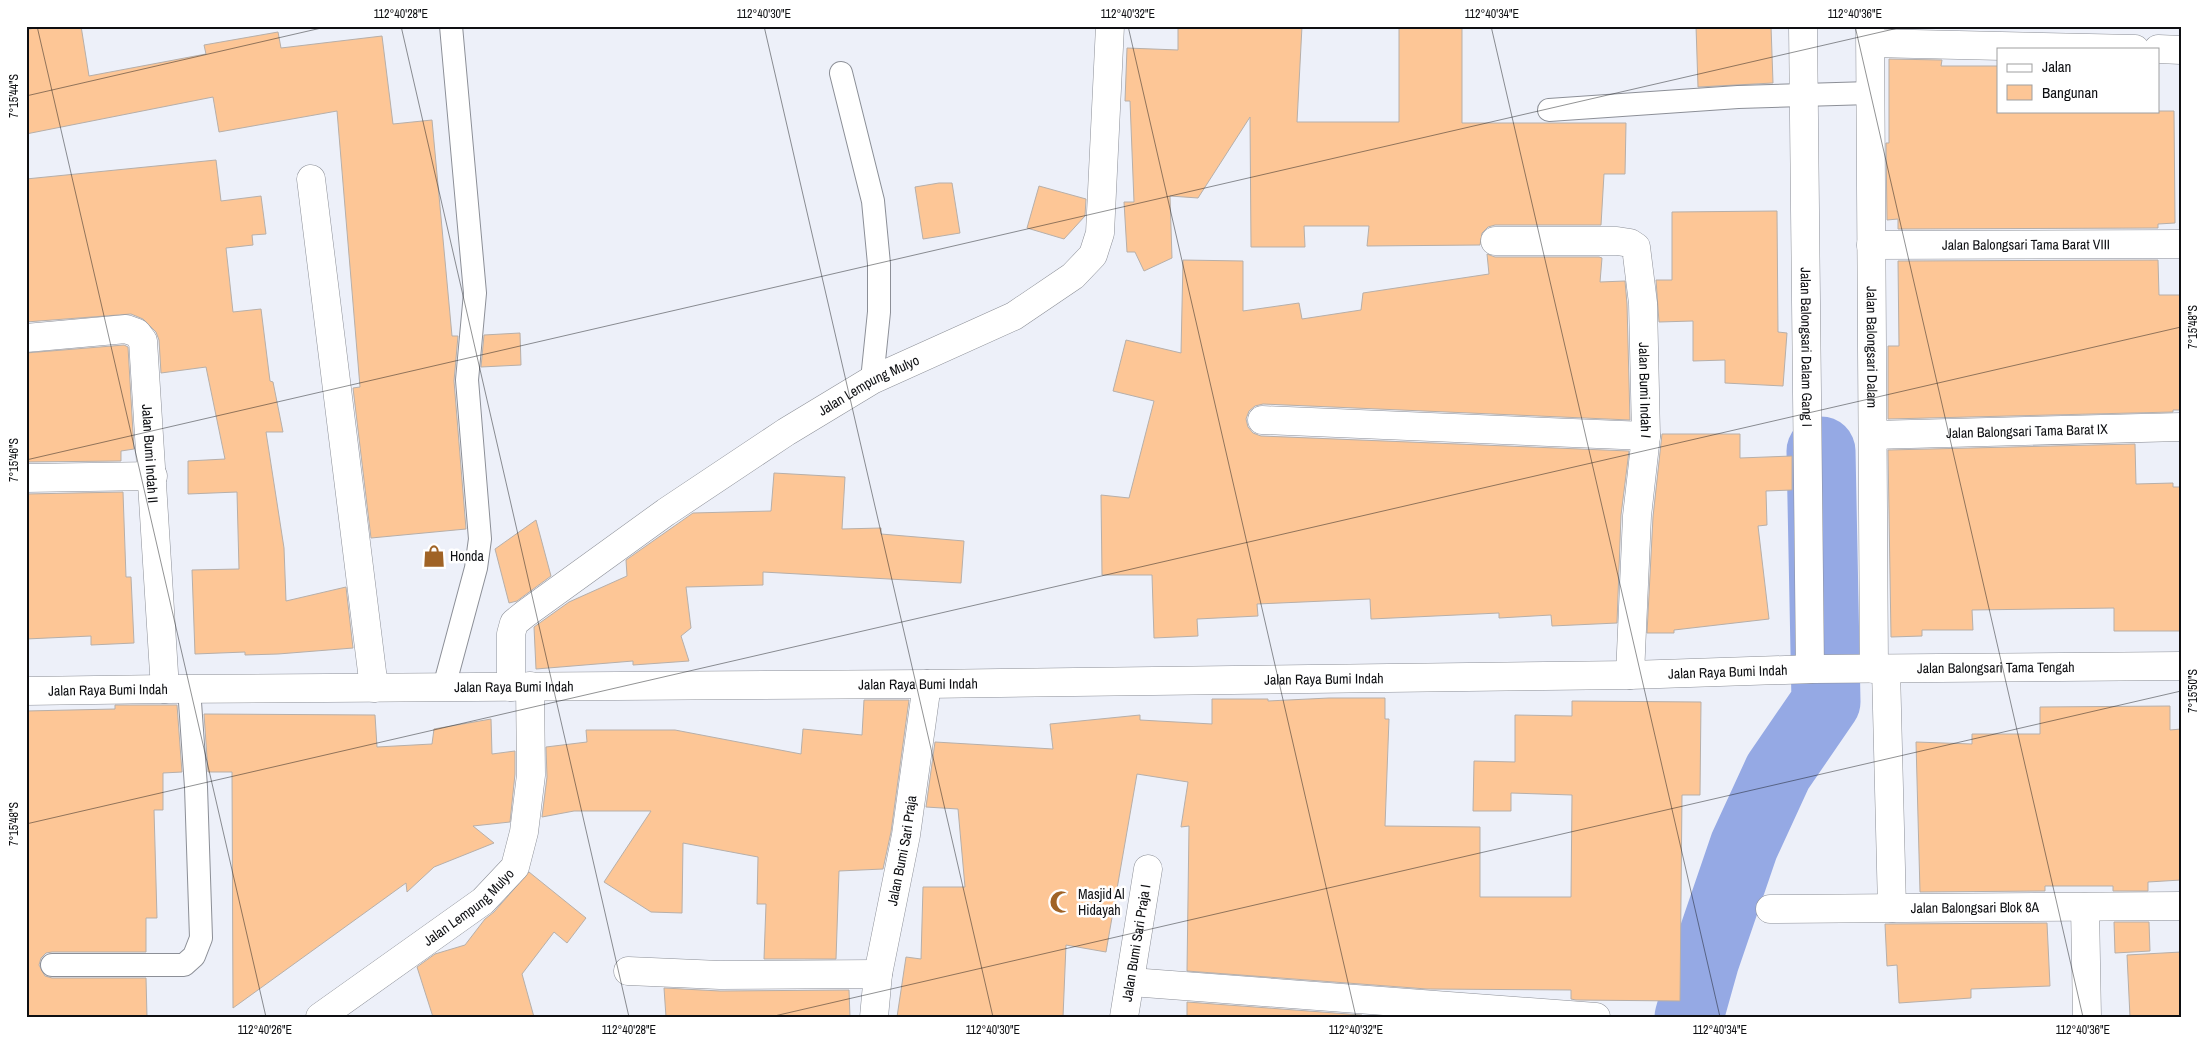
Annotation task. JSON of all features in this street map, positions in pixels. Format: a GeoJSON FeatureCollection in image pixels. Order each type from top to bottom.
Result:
{"type":"FeatureCollection","features":[{"type":"Feature","properties":{"kind":"street","name":"Jalan Lempung Mulyo"},"geometry":{"type":"LineString","coordinates":[[320,1017],[483,901],[514,867],[524,832],[530,775],[520,687],[511,634],[514,623],[666,512],[786,432],[872,380],[1014,316],[1073,276],[1093,255],[1100,233],[1110,26]]}},
{"type":"Feature","properties":{"kind":"street","name":"Jalan Balongsari Dalam Gang I"},"geometry":{"type":"LineString","coordinates":[[1803,26],[1809,95],[1811,669]]}},
{"type":"Feature","properties":{"kind":"street"},"geometry":{"type":"LineString","coordinates":[[1870,34],[2117,48]]}},
{"type":"Feature","properties":{"kind":"street","name":"Jalan Balongsari Dalam"},"geometry":{"type":"LineString","coordinates":[[1870,34],[1863,93],[1872,245],[1873,435],[1870,669],[1892,908]]}},
{"type":"Feature","properties":{"kind":"street"},"geometry":{"type":"LineString","coordinates":[[2160,49],[2181,50]]}},
{"type":"Feature","properties":{"kind":"street"},"geometry":{"type":"LineString","coordinates":[[311,179],[374,688]]}},
{"type":"Feature","properties":{"kind":"street","name":"Jalan Bumi Indah I"},"geometry":{"type":"LineString","coordinates":[[1496,241],[1617,241],[1630,243],[1636,247],[1643,303],[1646,436],[1637,516],[1630,675]]}},
{"type":"Feature","properties":{"kind":"street","name":"Jalan Balongsari Tama Barat VIII"},"geometry":{"type":"LineString","coordinates":[[1872,245],[2181,244]]}},
{"type":"Feature","properties":{"kind":"street","name":"Jalan Bumi Indah II"},"geometry":{"type":"LineString","coordinates":[[26,338],[126,329],[137,333],[142,341],[153,476],[177,688]]}},
{"type":"Feature","properties":{"kind":"street"},"geometry":{"type":"LineString","coordinates":[[1262,420],[1646,436]]}},
{"type":"Feature","properties":{"kind":"street","name":"Jalan Balongsari Tama Barat IX"},"geometry":{"type":"LineString","coordinates":[[1873,435],[2181,427]]}},
{"type":"Feature","properties":{"kind":"street"},"geometry":{"type":"LineString","coordinates":[[26,478],[153,476]]}},
{"type":"Feature","properties":{"kind":"street","name":"Jalan Balongsari Tama Tengah"},"geometry":{"type":"LineString","coordinates":[[1811,669],[2181,666]]}},
{"type":"Feature","properties":{"kind":"street","name":"Jalan Raya Bumi Indah"},"geometry":{"type":"LineString","coordinates":[[26,691],[177,688],[927,684],[1630,675],[1811,669]]}},
{"type":"Feature","properties":{"kind":"street","name":"Jalan Bumi Sari Praja"},"geometry":{"type":"LineString","coordinates":[[874,1017],[878,974],[906,835],[927,684]]}},
{"type":"Feature","properties":{"kind":"street","name":"Jalan Bumi Sari Praja I"},"geometry":{"type":"LineString","coordinates":[[1124,1017],[1148,869]]}},
{"type":"Feature","properties":{"kind":"street","name":"Jalan Balongsari Blok 8A"},"geometry":{"type":"LineString","coordinates":[[1770,909],[2181,906]]}},
{"type":"Feature","properties":{"kind":"street"},"geometry":{"type":"LineString","coordinates":[[2085,907],[2087,1017]]}},
{"type":"Feature","properties":{"kind":"street"},"geometry":{"type":"LineString","coordinates":[[628,971],[720,975],[878,974]]}},
{"type":"Feature","properties":{"kind":"street"},"geometry":{"type":"LineString","coordinates":[[1131,982],[1596,1017]]}},
{"type":"Feature","properties":{"kind":"lane"},"geometry":{"type":"LineString","coordinates":[[444,687],[476,568],[480,539],[467,380],[475,293],[451,26]]}},
{"type":"Feature","properties":{"kind":"lane"},"geometry":{"type":"LineString","coordinates":[[841,72],[873,201],[879,264],[879,312],[872,380]]}},
{"type":"Feature","properties":{"kind":"lane"},"geometry":{"type":"LineString","coordinates":[[1549,110],[1863,93]]}},
{"type":"Feature","properties":{"kind":"lane"},"geometry":{"type":"LineString","coordinates":[[52,964],[184,965],[194,956],[201,938],[196,787],[177,688]]}},
{"type":"Feature","properties":{"kind":"building"},"geometry":{"type":"Polygon","coordinates":[[[43,26],[81,26],[89,76],[206,54],[204,45],[278,32],[281,48],[382,36],[393,124],[432,120],[452,336],[458,336],[454,381],[466,529],[371,538],[353,388],[360,387],[337,111],[219,132],[213,97],[26,134],[26,30],[43,26]]]}},
{"type":"Feature","properties":{"kind":"building"},"geometry":{"type":"Polygon","coordinates":[[[1178,26],[1302,26],[1297,122],[1399,122],[1399,26],[1462,26],[1462,123],[1626,123],[1625,174],[1604,174],[1601,225],[1495,225],[1488,227],[1482,233],[1480,245],[1367,246],[1369,226],[1304,226],[1305,247],[1251,247],[1250,117],[1198,198],[1170,196],[1172,258],[1144,271],[1135,252],[1127,252],[1124,202],[1134,202],[1130,101],[1125,101],[1127,48],[1178,50],[1178,26]]]}},
{"type":"Feature","properties":{"kind":"building"},"geometry":{"type":"Polygon","coordinates":[[[1696,26],[1771,26],[1773,83],[1698,87],[1696,26]]]}},
{"type":"Feature","properties":{"kind":"building"},"geometry":{"type":"Polygon","coordinates":[[[1889,59],[1942,60],[1941,66],[1997,66],[1997,112],[2174,111],[2175,223],[2158,224],[2158,228],[1898,229],[1898,219],[1887,220],[1886,143],[1889,143],[1889,59]]]}},
{"type":"Feature","properties":{"kind":"building"},"geometry":{"type":"Polygon","coordinates":[[[216,160],[221,201],[261,196],[266,234],[252,235],[253,245],[226,248],[233,312],[261,309],[270,381],[273,382],[283,432],[266,432],[284,548],[286,601],[346,587],[353,648],[278,654],[245,655],[245,652],[195,654],[192,570],[239,569],[237,492],[188,494],[188,461],[225,459],[206,367],[161,373],[159,340],[156,332],[143,319],[131,314],[26,322],[26,179],[216,160]]]}},
{"type":"Feature","properties":{"kind":"building"},"geometry":{"type":"Polygon","coordinates":[[[952,183],[960,233],[923,239],[915,187],[952,183]]]}},
{"type":"Feature","properties":{"kind":"building"},"geometry":{"type":"Polygon","coordinates":[[[1039,186],[1086,199],[1085,216],[1064,239],[1027,228],[1039,186]]]}},
{"type":"Feature","properties":{"kind":"building"},"geometry":{"type":"Polygon","coordinates":[[[1777,211],[1778,332],[1787,333],[1783,386],[1725,383],[1725,360],[1693,361],[1693,321],[1659,322],[1656,280],[1672,280],[1672,212],[1777,211]]]}},
{"type":"Feature","properties":{"kind":"building"},"geometry":{"type":"Polygon","coordinates":[[[1487,254],[1495,257],[1599,257],[1602,258],[1600,282],[1625,281],[1630,420],[1263,404],[1255,406],[1249,411],[1246,419],[1248,427],[1253,433],[1261,436],[1629,451],[1621,515],[1617,623],[1552,626],[1551,615],[1499,618],[1499,613],[1371,619],[1370,599],[1257,604],[1258,616],[1197,619],[1198,636],[1154,638],[1152,575],[1102,575],[1101,495],[1129,498],[1154,401],[1113,391],[1126,340],[1181,353],[1183,260],[1243,261],[1243,311],[1299,303],[1302,319],[1361,310],[1363,293],[1489,274],[1487,254]]]}},
{"type":"Feature","properties":{"kind":"building"},"geometry":{"type":"Polygon","coordinates":[[[2158,260],[2159,295],[2181,295],[2181,410],[2173,410],[2173,412],[1888,419],[1888,346],[1899,346],[1898,261],[2158,260]]]}},
{"type":"Feature","properties":{"kind":"building"},"geometry":{"type":"Polygon","coordinates":[[[520,333],[521,365],[481,367],[484,335],[520,333]]]}},
{"type":"Feature","properties":{"kind":"building"},"geometry":{"type":"Polygon","coordinates":[[[124,345],[128,347],[134,449],[121,451],[121,461],[26,462],[26,353],[124,345]]]}},
{"type":"Feature","properties":{"kind":"building"},"geometry":{"type":"Polygon","coordinates":[[[1662,434],[1740,434],[1740,458],[1792,456],[1792,490],[1766,491],[1767,525],[1758,526],[1769,619],[1674,630],[1674,633],[1647,633],[1653,517],[1662,434]]]}},
{"type":"Feature","properties":{"kind":"building"},"geometry":{"type":"Polygon","coordinates":[[[2135,444],[2136,484],[2173,483],[2173,487],[2181,487],[2181,631],[2114,631],[2114,608],[1972,610],[1973,630],[1922,630],[1922,636],[1891,637],[1888,450],[2135,444]]]}},
{"type":"Feature","properties":{"kind":"building"},"geometry":{"type":"Polygon","coordinates":[[[774,473],[845,477],[842,529],[881,528],[881,534],[964,541],[961,583],[763,572],[763,585],[686,587],[691,628],[681,636],[689,661],[633,665],[633,661],[536,669],[534,627],[569,602],[627,576],[626,560],[693,513],[771,511],[774,473]]]}},
{"type":"Feature","properties":{"kind":"building"},"geometry":{"type":"Polygon","coordinates":[[[123,492],[126,577],[131,577],[134,643],[91,645],[91,636],[26,639],[26,494],[123,492]]]}},
{"type":"Feature","properties":{"kind":"building"},"geometry":{"type":"Polygon","coordinates":[[[536,520],[551,576],[517,601],[509,603],[495,549],[536,520]]]}},
{"type":"Feature","properties":{"kind":"building"},"geometry":{"type":"Polygon","coordinates":[[[1385,698],[1385,719],[1389,719],[1385,826],[1480,827],[1480,897],[1571,897],[1572,795],[1511,793],[1511,811],[1473,811],[1474,761],[1515,762],[1515,715],[1572,716],[1572,701],[1701,702],[1700,795],[1682,795],[1680,1001],[1576,1000],[1571,999],[1571,990],[1427,989],[1187,971],[1189,826],[1181,827],[1188,782],[1137,774],[1106,952],[1066,945],[1063,1017],[897,1017],[906,957],[921,959],[923,887],[965,887],[958,809],[926,807],[935,742],[1053,749],[1050,724],[1140,715],[1140,720],[1212,724],[1212,699],[1268,699],[1268,701],[1385,698]]]}},
{"type":"Feature","properties":{"kind":"building"},"geometry":{"type":"Polygon","coordinates":[[[864,700],[909,700],[891,832],[883,869],[839,871],[836,959],[764,959],[766,904],[757,904],[758,857],[683,843],[682,913],[651,912],[604,882],[651,811],[574,811],[542,817],[547,777],[546,747],[587,742],[586,730],[675,730],[801,754],[803,729],[862,735],[864,700]]]}},
{"type":"Feature","properties":{"kind":"building"},"geometry":{"type":"Polygon","coordinates":[[[115,705],[177,705],[182,772],[163,773],[163,810],[154,810],[157,918],[146,918],[146,952],[52,952],[46,953],[41,958],[39,965],[45,976],[52,978],[146,978],[147,1017],[26,1017],[26,711],[115,709],[115,705]]]}},
{"type":"Feature","properties":{"kind":"building"},"geometry":{"type":"Polygon","coordinates":[[[2170,706],[2170,730],[2181,729],[2181,880],[2148,882],[2148,891],[2113,891],[2113,886],[2045,886],[2045,891],[1920,892],[1916,742],[1972,744],[1972,734],[2040,734],[2040,707],[2170,706]]]}},
{"type":"Feature","properties":{"kind":"building"},"geometry":{"type":"Polygon","coordinates":[[[204,714],[375,715],[377,747],[432,744],[434,729],[491,719],[492,754],[515,751],[515,774],[510,822],[473,826],[494,843],[434,867],[407,892],[406,883],[233,1008],[232,772],[208,772],[204,714]]]}},
{"type":"Feature","properties":{"kind":"building"},"geometry":{"type":"Polygon","coordinates":[[[529,872],[586,918],[567,943],[554,932],[522,974],[534,1017],[433,1017],[417,967],[435,954],[465,945],[485,919],[494,912],[529,872]]]}},
{"type":"Feature","properties":{"kind":"building"},"geometry":{"type":"Polygon","coordinates":[[[2114,922],[2149,922],[2150,951],[2115,953],[2114,922]]]}},
{"type":"Feature","properties":{"kind":"building"},"geometry":{"type":"Polygon","coordinates":[[[2047,923],[2050,986],[1971,989],[1971,998],[1899,1003],[1897,965],[1887,966],[1885,924],[2047,923]]]}},
{"type":"Feature","properties":{"kind":"building"},"geometry":{"type":"Polygon","coordinates":[[[2181,952],[2181,1017],[2130,1017],[2127,955],[2181,952]]]}},
{"type":"Feature","properties":{"kind":"building"},"geometry":{"type":"Polygon","coordinates":[[[664,988],[720,991],[849,990],[850,1017],[666,1017],[664,988]]]}},
{"type":"Feature","properties":{"kind":"building"},"geometry":{"type":"Polygon","coordinates":[[[1187,1002],[1362,1015],[1362,1017],[1187,1017],[1187,1002]]]}},
{"type":"Feature","properties":{"kind":"waterway"},"geometry":{"type":"LineString","coordinates":[[1689,1017],[1705,960],[1744,846],[1778,772],[1826,702],[1821,451]]}},
{"type":"Feature","properties":{"kind":"place","name":"Honda"},"geometry":{"type":"Point","coordinates":[434,556]}},
{"type":"Feature","properties":{"kind":"place","name":"Masjid Al Hidayah"},"geometry":{"type":"Point","coordinates":[1061,902]}}]}
